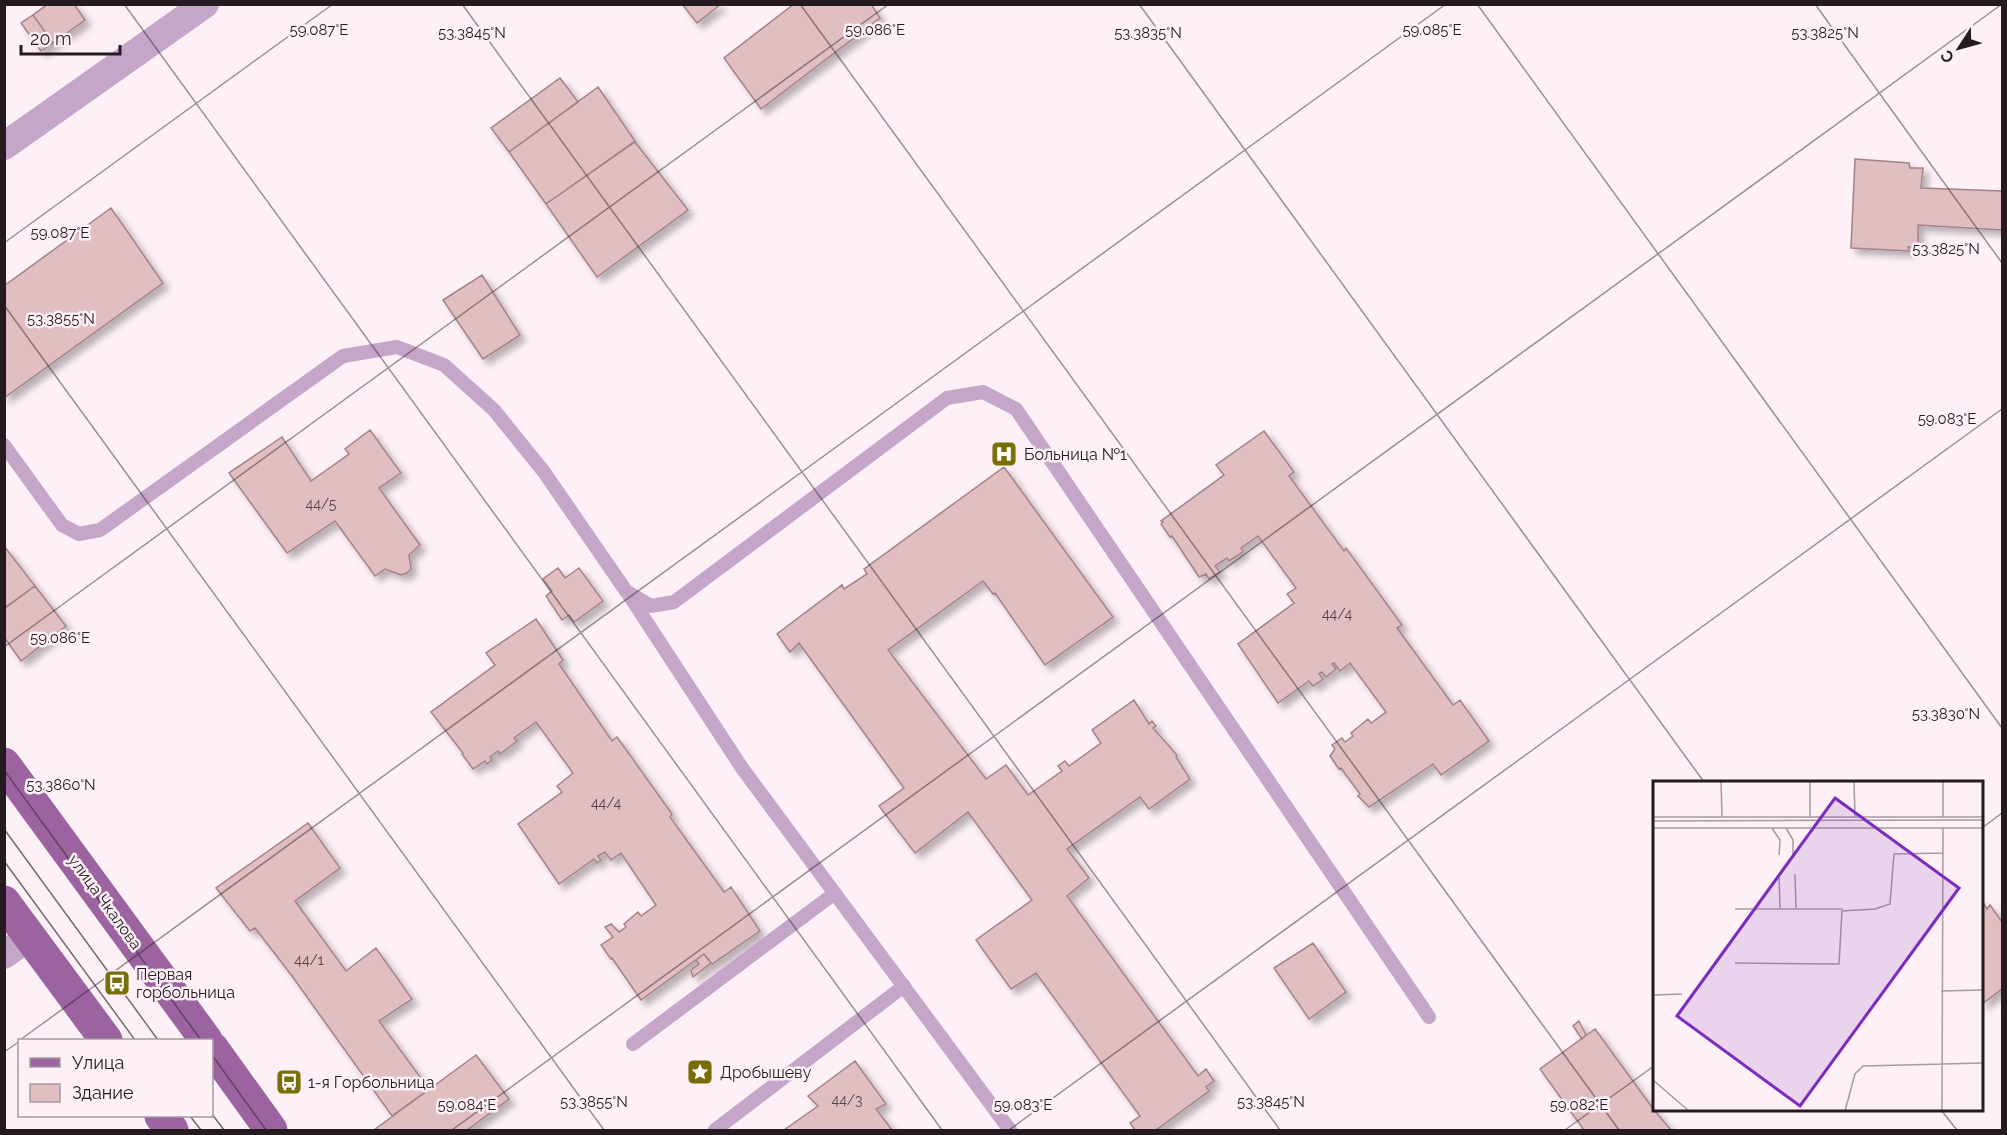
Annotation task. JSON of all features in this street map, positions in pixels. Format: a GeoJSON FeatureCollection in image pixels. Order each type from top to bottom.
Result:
{"type":"FeatureCollection","features":[{"type":"Feature","properties":{"kind":"main road","name":"улица Чкалова"},"geometry":{"type":"LineString","coordinates":[[4,764],[205,1039]]}},
{"type":"Feature","properties":{"kind":"main road"},"geometry":{"type":"LineString","coordinates":[[4,902],[17,946],[104,1039]]}},
{"type":"Feature","properties":{"kind":"main road"},"geometry":{"type":"LineString","coordinates":[[213,1049],[271,1131]]}},
{"type":"Feature","properties":{"kind":"main road"},"geometry":{"type":"LineString","coordinates":[[162,1117],[172,1131]]}},
{"type":"Feature","properties":{"kind":"street"},"geometry":{"type":"LineString","coordinates":[[4,146],[205,4]]}},
{"type":"Feature","properties":{"kind":"lane"},"geometry":{"type":"LineString","coordinates":[[4,445],[62,525],[79,534],[100,530],[343,356],[397,347],[444,365],[494,410],[544,472],[626,591],[742,768],[1010,1131]]}},
{"type":"Feature","properties":{"kind":"lane"},"geometry":{"type":"LineString","coordinates":[[626,591],[651,606],[674,602],[947,398],[983,392],[1016,409],[1430,1017]]}},
{"type":"Feature","properties":{"kind":"lane"},"geometry":{"type":"LineString","coordinates":[[633,1044],[835,893]]}},
{"type":"Feature","properties":{"kind":"lane"},"geometry":{"type":"LineString","coordinates":[[716,1131],[904,986]]}},
{"type":"Feature","properties":{"kind":"building"},"geometry":{"type":"Polygon","coordinates":[[[48,4],[74,4],[85,20],[53,43],[33,15],[48,4]]]}},
{"type":"Feature","properties":{"kind":"building"},"geometry":{"type":"Polygon","coordinates":[[[682,4],[721,4],[697,23],[682,4]]]}},
{"type":"Feature","properties":{"kind":"building"},"geometry":{"type":"Polygon","coordinates":[[[794,4],[871,4],[880,18],[761,109],[724,58],[794,4]]]}},
{"type":"Feature","properties":{"kind":"building"},"geometry":{"type":"Polygon","coordinates":[[[33,15],[53,43],[41,51],[21,23],[33,15]]]}},
{"type":"Feature","properties":{"kind":"building"},"geometry":{"type":"Polygon","coordinates":[[[560,78],[578,102],[509,152],[491,128],[560,78]]]}},
{"type":"Feature","properties":{"kind":"building"},"geometry":{"type":"Polygon","coordinates":[[[598,87],[635,141],[546,204],[509,152],[598,87]]]}},
{"type":"Feature","properties":{"kind":"building"},"geometry":{"type":"Polygon","coordinates":[[[635,142],[688,210],[597,277],[546,204],[635,142]]]}},
{"type":"Feature","properties":{"kind":"building"},"geometry":{"type":"Polygon","coordinates":[[[1855,159],[1909,163],[1910,168],[1923,168],[1921,188],[2002,191],[2002,230],[1918,225],[1918,247],[1908,247],[1909,251],[1851,248],[1855,159]]]}},
{"type":"Feature","properties":{"kind":"building"},"geometry":{"type":"Polygon","coordinates":[[[111,208],[163,283],[4,398],[4,286],[111,208]]]}},
{"type":"Feature","properties":{"kind":"building"},"geometry":{"type":"Polygon","coordinates":[[[482,275],[520,335],[483,359],[443,300],[482,275]]]}},
{"type":"Feature","properties":{"kind":"building"},"geometry":{"type":"Polygon","coordinates":[[[370,430],[401,473],[379,488],[420,545],[409,555],[411,569],[401,575],[385,569],[375,576],[335,521],[287,553],[229,473],[282,437],[311,481],[349,454],[345,449],[370,430]]]}},
{"type":"Feature","properties":{"kind":"building"},"geometry":{"type":"Polygon","coordinates":[[[1264,431],[1294,472],[1289,476],[1344,551],[1346,548],[1402,625],[1397,628],[1453,705],[1460,700],[1489,741],[1441,775],[1433,764],[1369,807],[1358,796],[1360,794],[1330,756],[1335,749],[1332,745],[1342,738],[1345,742],[1353,736],[1351,733],[1368,719],[1371,723],[1386,712],[1350,663],[1340,671],[1334,663],[1332,664],[1336,669],[1326,677],[1322,672],[1319,674],[1323,679],[1313,686],[1309,681],[1278,703],[1238,644],[1294,603],[1287,594],[1296,588],[1258,536],[1241,548],[1243,552],[1215,566],[1220,572],[1209,579],[1206,574],[1199,577],[1172,536],[1170,537],[1161,524],[1163,522],[1161,521],[1224,475],[1216,465],[1264,431]]]}},
{"type":"Feature","properties":{"kind":"building"},"geometry":{"type":"Polygon","coordinates":[[[1004,467],[1113,617],[1045,665],[995,593],[993,594],[983,581],[888,650],[986,779],[1006,765],[1028,795],[1062,771],[1058,766],[1065,761],[1069,766],[1101,743],[1092,730],[1134,700],[1149,724],[1152,721],[1156,726],[1153,728],[1177,755],[1176,757],[1190,779],[1149,809],[1140,797],[1067,849],[1089,878],[1067,896],[1198,1076],[1206,1069],[1214,1081],[1206,1087],[1209,1091],[1156,1130],[1135,1130],[1130,1123],[1140,1116],[1036,973],[1011,989],[976,940],[1032,900],[968,812],[915,853],[879,806],[904,788],[799,643],[790,652],[777,634],[842,585],[844,589],[867,574],[864,569],[1004,467]]]}},
{"type":"Feature","properties":{"kind":"building"},"geometry":{"type":"Polygon","coordinates":[[[4,546],[35,586],[4,608],[4,546]]]}},
{"type":"Feature","properties":{"kind":"building"},"geometry":{"type":"Polygon","coordinates":[[[558,568],[565,578],[579,568],[603,601],[574,622],[569,615],[562,620],[546,596],[552,591],[543,579],[558,568]]]}},
{"type":"Feature","properties":{"kind":"building"},"geometry":{"type":"Polygon","coordinates":[[[35,586],[66,626],[21,661],[4,637],[4,609],[35,586]]]}},
{"type":"Feature","properties":{"kind":"building"},"geometry":{"type":"Polygon","coordinates":[[[536,619],[563,660],[559,664],[612,741],[617,737],[672,814],[670,817],[724,892],[731,887],[760,931],[712,964],[704,954],[641,1000],[601,945],[613,937],[605,927],[611,924],[619,932],[626,927],[624,924],[638,912],[641,916],[656,905],[621,853],[611,860],[605,852],[598,856],[601,860],[597,863],[594,859],[559,884],[518,824],[562,792],[557,786],[573,773],[536,722],[514,738],[517,741],[500,754],[498,751],[490,757],[492,760],[487,764],[485,761],[473,769],[431,712],[495,665],[486,653],[536,619]]]}},
{"type":"Feature","properties":{"kind":"building"},"geometry":{"type":"Polygon","coordinates":[[[308,823],[340,868],[295,901],[346,971],[376,948],[412,999],[379,1021],[429,1089],[392,1116],[255,928],[250,931],[216,888],[308,823]]]}},
{"type":"Feature","properties":{"kind":"building"},"geometry":{"type":"Polygon","coordinates":[[[1983,902],[1987,909],[1990,905],[2002,922],[2002,989],[1983,1003],[1983,902]]]}},
{"type":"Feature","properties":{"kind":"building"},"geometry":{"type":"Polygon","coordinates":[[[1313,943],[1346,992],[1309,1019],[1274,968],[1313,943]]]}},
{"type":"Feature","properties":{"kind":"building"},"geometry":{"type":"Polygon","coordinates":[[[704,954],[711,963],[693,977],[691,970],[699,964],[696,960],[704,954]]]}},
{"type":"Feature","properties":{"kind":"building"},"geometry":{"type":"Polygon","coordinates":[[[1579,1021],[1586,1035],[1582,1039],[1573,1026],[1579,1021]]]}},
{"type":"Feature","properties":{"kind":"building"},"geometry":{"type":"Polygon","coordinates":[[[1595,1029],[1653,1111],[1671,1130],[1584,1130],[1540,1069],[1595,1029]]]}},
{"type":"Feature","properties":{"kind":"building"},"geometry":{"type":"Polygon","coordinates":[[[476,1055],[509,1099],[467,1130],[374,1130],[476,1055]]]}},
{"type":"Feature","properties":{"kind":"building"},"geometry":{"type":"Polygon","coordinates":[[[855,1061],[886,1104],[876,1109],[892,1130],[784,1130],[818,1106],[808,1096],[855,1061]]]}},
{"type":"Feature","properties":{"kind":"tram line"},"geometry":{"type":"LineString","coordinates":[[4,829],[157,1039]]}},
{"type":"Feature","properties":{"kind":"tram line"},"geometry":{"type":"LineString","coordinates":[[4,861],[134,1039]]}},
{"type":"Feature","properties":{"kind":"tram line"},"geometry":{"type":"LineString","coordinates":[[213,1115],[224,1130]]}},
{"type":"Feature","properties":{"kind":"tram line"},"geometry":{"type":"LineString","coordinates":[[191,1117],[201,1130]]}},
{"type":"Feature","properties":{"kind":"place","name":"Больница №1"},"geometry":{"type":"Point","coordinates":[1004,454]}},
{"type":"Feature","properties":{"kind":"place","name":"Первая горбольница"},"geometry":{"type":"Point","coordinates":[117,983]}},
{"type":"Feature","properties":{"kind":"place","name":"Дробышеву"},"geometry":{"type":"Point","coordinates":[700,1072]}},
{"type":"Feature","properties":{"kind":"place","name":"1-я Горбольница"},"geometry":{"type":"Point","coordinates":[289,1082]}}]}
